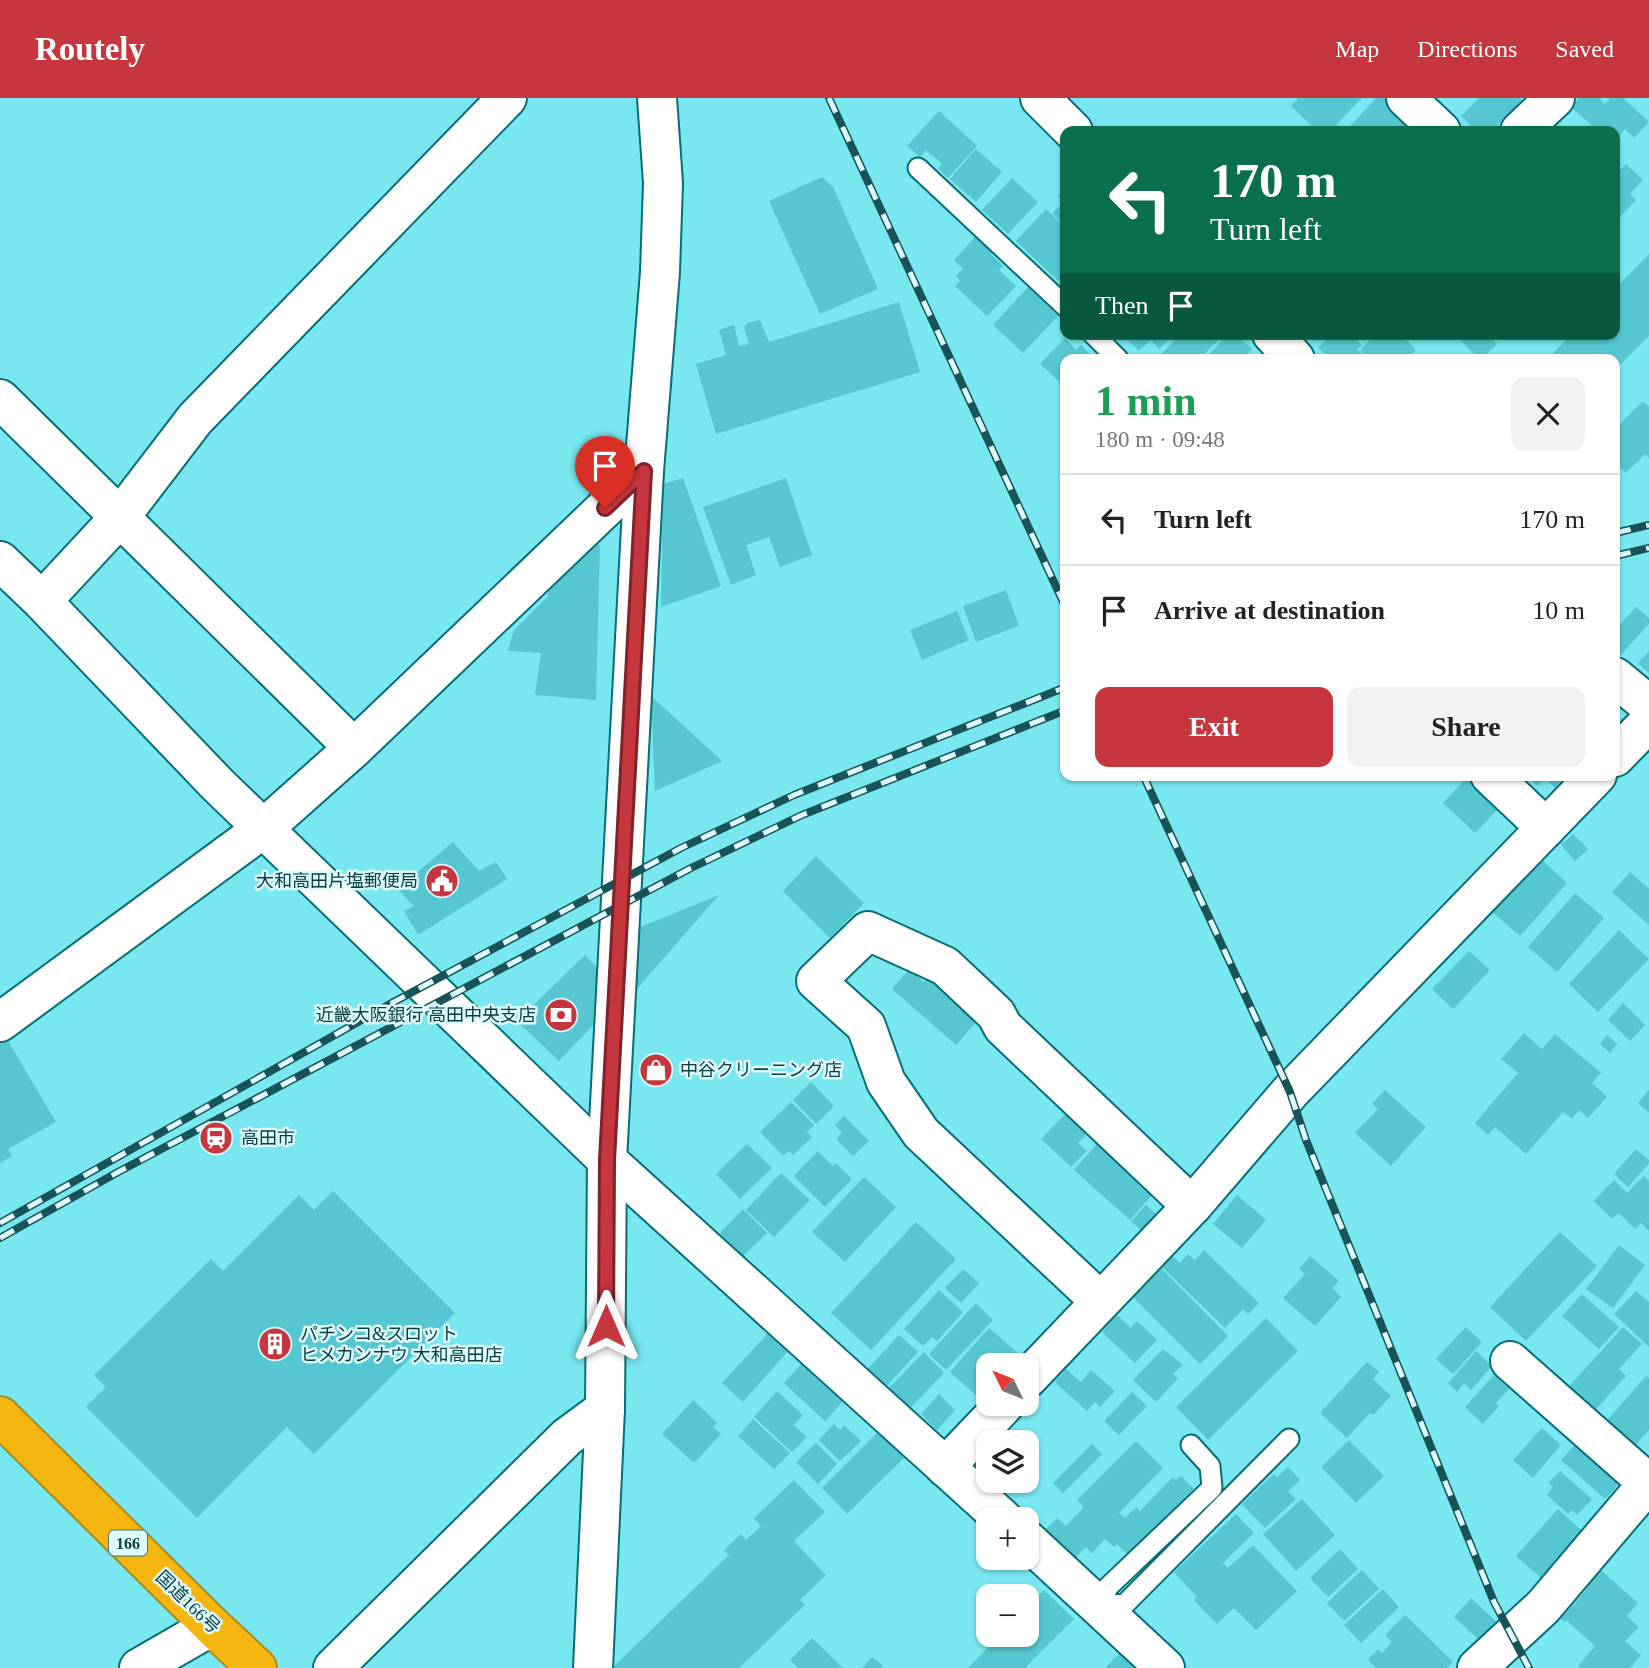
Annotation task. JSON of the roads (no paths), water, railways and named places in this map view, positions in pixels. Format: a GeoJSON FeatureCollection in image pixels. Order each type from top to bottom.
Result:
{"type":"FeatureCollection","features":[{"type":"Feature","properties":{"kind":"highway","name":"国道166号"},"geometry":{"type":"LineString","coordinates":[[0,1416],[257,1668]]}},
{"type":"Feature","properties":{"kind":"street"},"geometry":{"type":"LineString","coordinates":[[42,601],[120,517],[195,419],[508,98]]}},
{"type":"Feature","properties":{"kind":"street"},"geometry":{"type":"LineString","coordinates":[[587,1662],[605,1409],[607,1160],[644,471],[661,259],[663,183],[657,98]]}},
{"type":"Feature","properties":{"kind":"street"},"geometry":{"type":"LineString","coordinates":[[1040,98],[1068,126]]}},
{"type":"Feature","properties":{"kind":"street"},"geometry":{"type":"LineString","coordinates":[[1406,98],[1436,126]]}},
{"type":"Feature","properties":{"kind":"street"},"geometry":{"type":"LineString","coordinates":[[1525,126],[1555,98]]}},
{"type":"Feature","properties":{"kind":"street"},"geometry":{"type":"LineString","coordinates":[[0,399],[354,748]]}},
{"type":"Feature","properties":{"kind":"street"},"geometry":{"type":"LineString","coordinates":[[0,1022],[264,828],[354,748],[644,471]]}},
{"type":"Feature","properties":{"kind":"street"},"geometry":{"type":"LineString","coordinates":[[0,561],[42,601],[217,784],[607,1160],[990,1507]]}},
{"type":"Feature","properties":{"kind":"street"},"geometry":{"type":"LineString","coordinates":[[1620,681],[1649,705]]}},
{"type":"Feature","properties":{"kind":"street"},"geometry":{"type":"LineString","coordinates":[[1620,752],[1649,722]]}},
{"type":"Feature","properties":{"kind":"street"},"geometry":{"type":"LineString","coordinates":[[1496,781],[1546,828]]}},
{"type":"Feature","properties":{"kind":"street"},"geometry":{"type":"LineString","coordinates":[[1040,1365],[1192,1206],[1290,1092],[1591,781]]}},
{"type":"Feature","properties":{"kind":"street"},"geometry":{"type":"LineString","coordinates":[[1100,1301],[921,1133],[886,1082],[866,1027],[816,981],[868,931],[945,966],[996,1014],[1003,1027],[1192,1206]]}},
{"type":"Feature","properties":{"kind":"street"},"geometry":{"type":"LineString","coordinates":[[1477,1668],[1543,1607],[1648,1483],[1510,1361]]}},
{"type":"Feature","properties":{"kind":"street"},"geometry":{"type":"LineString","coordinates":[[333,1668],[567,1437],[605,1409]]}},
{"type":"Feature","properties":{"kind":"street"},"geometry":{"type":"LineString","coordinates":[[945,1467],[993,1416]]}},
{"type":"Feature","properties":{"kind":"street"},"geometry":{"type":"LineString","coordinates":[[1039,1552],[1165,1668]]}},
{"type":"Feature","properties":{"kind":"street"},"geometry":{"type":"LineString","coordinates":[[139,1668],[212,1626]]}},
{"type":"Feature","properties":{"kind":"lane"},"geometry":{"type":"LineString","coordinates":[[918,167],[1060,298]]}},
{"type":"Feature","properties":{"kind":"lane"},"geometry":{"type":"LineString","coordinates":[[1099,340],[1113,354]]}},
{"type":"Feature","properties":{"kind":"lane"},"geometry":{"type":"LineString","coordinates":[[1191,1445],[1210,1466],[1212,1488],[1108,1587],[1100,1606],[1125,1604],[1289,1438]]}},
{"type":"Feature","properties":{"kind":"railway"},"geometry":{"type":"LineString","coordinates":[[829,98],[1060,595]]}},
{"type":"Feature","properties":{"kind":"railway"},"geometry":{"type":"LineString","coordinates":[[1620,532],[1649,525]]}},
{"type":"Feature","properties":{"kind":"railway"},"geometry":{"type":"LineString","coordinates":[[1620,555],[1649,548]]}},
{"type":"Feature","properties":{"kind":"railway"},"geometry":{"type":"LineString","coordinates":[[0,1223],[390,1004],[681,848],[794,795],[1060,689]]}},
{"type":"Feature","properties":{"kind":"railway"},"geometry":{"type":"LineString","coordinates":[[0,1238],[120,1171],[691,868],[802,815],[1060,712]]}},
{"type":"Feature","properties":{"kind":"railway"},"geometry":{"type":"LineString","coordinates":[[1146,781],[1290,1092],[1306,1140],[1494,1602],[1529,1668]]}},
{"type":"Feature","properties":{"kind":"place","name":"大和高田片塩郵便局"},"geometry":{"type":"Point","coordinates":[442,881]}},
{"type":"Feature","properties":{"kind":"place","name":"近畿大阪銀行 高田中央支店"},"geometry":{"type":"Point","coordinates":[561,1015]}},
{"type":"Feature","properties":{"kind":"place","name":"中谷クリーニング店"},"geometry":{"type":"Point","coordinates":[656,1070]}},
{"type":"Feature","properties":{"kind":"place","name":"高田市"},"geometry":{"type":"Point","coordinates":[216,1138]}},
{"type":"Feature","properties":{"kind":"place","name":"パチンコ&スロット ヒメカンナウ 大和高田店"},"geometry":{"type":"Point","coordinates":[275,1344]}}]}
